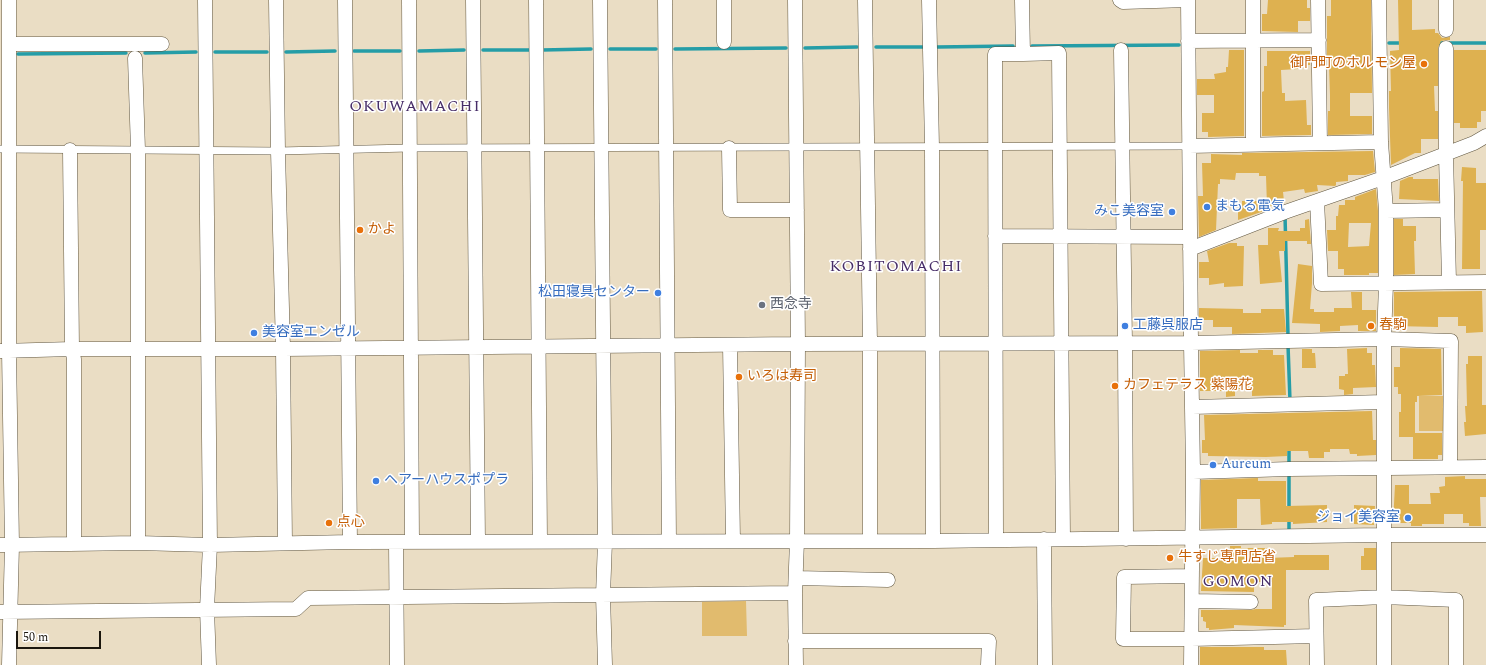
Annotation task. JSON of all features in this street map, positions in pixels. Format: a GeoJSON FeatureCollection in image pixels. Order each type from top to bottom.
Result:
{"type":"FeatureCollection","features":[{"type":"Feature","properties":{"kind":"street"},"geometry":{"type":"LineString","coordinates":[[9,0],[9,44],[4,149],[5,612],[9,665]]}},
{"type":"Feature","properties":{"kind":"street"},"geometry":{"type":"LineString","coordinates":[[205,0],[207,349],[210,545],[207,609],[209,665]]}},
{"type":"Feature","properties":{"kind":"street"},"geometry":{"type":"LineString","coordinates":[[276,0],[283,349],[284,544]]}},
{"type":"Feature","properties":{"kind":"street"},"geometry":{"type":"LineString","coordinates":[[345,0],[345,150],[350,542]]}},
{"type":"Feature","properties":{"kind":"street"},"geometry":{"type":"LineString","coordinates":[[409,0],[412,542]]}},
{"type":"Feature","properties":{"kind":"street"},"geometry":{"type":"LineString","coordinates":[[473,0],[478,542]]}},
{"type":"Feature","properties":{"kind":"street"},"geometry":{"type":"LineString","coordinates":[[536,0],[540,541]]}},
{"type":"Feature","properties":{"kind":"street"},"geometry":{"type":"LineString","coordinates":[[600,0],[605,665]]}},
{"type":"Feature","properties":{"kind":"street"},"geometry":{"type":"LineString","coordinates":[[665,0],[669,541]]}},
{"type":"Feature","properties":{"kind":"street"},"geometry":{"type":"LineString","coordinates":[[724,0],[724,42]]}},
{"type":"Feature","properties":{"kind":"street"},"geometry":{"type":"LineString","coordinates":[[795,0],[798,344],[797,540],[795,593],[796,665]]}},
{"type":"Feature","properties":{"kind":"street"},"geometry":{"type":"LineString","coordinates":[[866,0],[870,344],[870,541]]}},
{"type":"Feature","properties":{"kind":"street"},"geometry":{"type":"LineString","coordinates":[[929,0],[932,147],[933,541]]}},
{"type":"Feature","properties":{"kind":"street"},"geometry":{"type":"LineString","coordinates":[[1022,0],[1023,54]]}},
{"type":"Feature","properties":{"kind":"street"},"geometry":{"type":"LineString","coordinates":[[1120,0],[1123,2],[1188,0],[1193,472],[1191,665]]}},
{"type":"Feature","properties":{"kind":"street"},"geometry":{"type":"LineString","coordinates":[[1253,0],[1253,144]]}},
{"type":"Feature","properties":{"kind":"street"},"geometry":{"type":"LineString","coordinates":[[1318,0],[1320,143]]}},
{"type":"Feature","properties":{"kind":"street"},"geometry":{"type":"LineString","coordinates":[[1379,0],[1381,142],[1386,211],[1383,534],[1384,665]]}},
{"type":"Feature","properties":{"kind":"street"},"geometry":{"type":"LineString","coordinates":[[1446,0],[1446,30]]}},
{"type":"Feature","properties":{"kind":"street"},"geometry":{"type":"LineString","coordinates":[[1188,40],[1319,40]]}},
{"type":"Feature","properties":{"kind":"street"},"geometry":{"type":"LineString","coordinates":[[9,44],[135,51],[162,44]]}},
{"type":"Feature","properties":{"kind":"street"},"geometry":{"type":"LineString","coordinates":[[1446,48],[1446,154],[1449,282]]}},
{"type":"Feature","properties":{"kind":"street"},"geometry":{"type":"LineString","coordinates":[[1121,50],[1126,538]]}},
{"type":"Feature","properties":{"kind":"street"},"geometry":{"type":"LineString","coordinates":[[135,51],[138,150],[138,543]]}},
{"type":"Feature","properties":{"kind":"street"},"geometry":{"type":"LineString","coordinates":[[996,540],[995,54],[1059,54],[1063,539]]}},
{"type":"Feature","properties":{"kind":"street"},"geometry":{"type":"LineString","coordinates":[[995,236],[1123,236],[1190,243],[1384,178],[1474,143],[1486,136]]}},
{"type":"Feature","properties":{"kind":"street"},"geometry":{"type":"LineString","coordinates":[[1189,146],[1381,142]]}},
{"type":"Feature","properties":{"kind":"street"},"geometry":{"type":"LineString","coordinates":[[729,148],[730,210],[797,210]]}},
{"type":"Feature","properties":{"kind":"street"},"geometry":{"type":"LineString","coordinates":[[70,150],[72,349],[74,359],[74,544]]}},
{"type":"Feature","properties":{"kind":"street"},"geometry":{"type":"LineString","coordinates":[[1317,201],[1321,284],[1486,282]]}},
{"type":"Feature","properties":{"kind":"street"},"geometry":{"type":"LineString","coordinates":[[1386,211],[1447,210]]}},
{"type":"Feature","properties":{"kind":"street"},"geometry":{"type":"LineString","coordinates":[[5,351],[72,349],[476,348],[798,344],[1191,343],[1384,339],[1451,341],[1450,466]]}},
{"type":"Feature","properties":{"kind":"street"},"geometry":{"type":"LineString","coordinates":[[730,345],[733,541]]}},
{"type":"Feature","properties":{"kind":"street"},"geometry":{"type":"LineString","coordinates":[[1192,407],[1384,402]]}},
{"type":"Feature","properties":{"kind":"street"},"geometry":{"type":"LineString","coordinates":[[1193,472],[1289,469],[1384,469],[1450,466],[1486,467]]}},
{"type":"Feature","properties":{"kind":"street"},"geometry":{"type":"LineString","coordinates":[[6,545],[138,543],[210,545],[350,542],[540,541],[933,541],[1383,534],[1486,535]]}},
{"type":"Feature","properties":{"kind":"street"},"geometry":{"type":"LineString","coordinates":[[1044,539],[1045,665]]}},
{"type":"Feature","properties":{"kind":"street"},"geometry":{"type":"LineString","coordinates":[[396,542],[397,665]]}},
{"type":"Feature","properties":{"kind":"street"},"geometry":{"type":"LineString","coordinates":[[1192,576],[1124,577],[1123,639],[1316,636]]}},
{"type":"Feature","properties":{"kind":"street"},"geometry":{"type":"LineString","coordinates":[[796,578],[888,580]]}},
{"type":"Feature","properties":{"kind":"street"},"geometry":{"type":"LineString","coordinates":[[5,612],[296,609],[308,598],[795,593]]}},
{"type":"Feature","properties":{"kind":"street"},"geometry":{"type":"LineString","coordinates":[[1317,665],[1316,600],[1384,597],[1456,600],[1456,665]]}},
{"type":"Feature","properties":{"kind":"street"},"geometry":{"type":"LineString","coordinates":[[1192,601],[1251,602]]}},
{"type":"Feature","properties":{"kind":"street"},"geometry":{"type":"LineString","coordinates":[[795,641],[989,641],[988,665]]}},
{"type":"Feature","properties":{"kind":"lane"},"geometry":{"type":"LineString","coordinates":[[4,149],[278,151],[410,148],[537,149],[1189,146]]}},
{"type":"Feature","properties":{"kind":"shaded area"},"geometry":{"type":"Polygon","coordinates":[[[1419,396],[1444,396],[1444,431],[1419,431],[1419,396]]]}},
{"type":"Feature","properties":{"kind":"shaded area"},"geometry":{"type":"Polygon","coordinates":[[[746,601],[747,636],[702,636],[702,602],[746,601]]]}},
{"type":"Feature","properties":{"kind":"building"},"geometry":{"type":"Polygon","coordinates":[[[1268,0],[1307,0],[1307,8],[1310,8],[1310,21],[1298,21],[1298,32],[1262,31],[1262,14],[1267,14],[1268,0]]]}},
{"type":"Feature","properties":{"kind":"building"},"geometry":{"type":"Polygon","coordinates":[[[1331,0],[1371,0],[1372,93],[1350,93],[1350,116],[1372,116],[1372,134],[1328,135],[1330,95],[1329,65],[1327,65],[1327,16],[1331,16],[1331,0]]]}},
{"type":"Feature","properties":{"kind":"building"},"geometry":{"type":"Polygon","coordinates":[[[1398,0],[1412,0],[1412,30],[1435,29],[1435,33],[1438,33],[1442,38],[1450,37],[1450,40],[1441,41],[1438,48],[1438,86],[1434,86],[1435,111],[1438,111],[1438,139],[1421,139],[1421,153],[1415,153],[1391,165],[1389,108],[1389,91],[1391,91],[1390,51],[1399,50],[1398,0]]]}},
{"type":"Feature","properties":{"kind":"building"},"geometry":{"type":"Polygon","coordinates":[[[1229,50],[1244,50],[1244,136],[1208,137],[1208,132],[1202,132],[1202,113],[1214,113],[1214,95],[1197,95],[1197,79],[1215,79],[1214,74],[1226,72],[1226,67],[1228,67],[1229,50]]]}},
{"type":"Feature","properties":{"kind":"building"},"geometry":{"type":"Polygon","coordinates":[[[1454,50],[1486,50],[1486,111],[1481,111],[1481,122],[1477,122],[1477,128],[1460,128],[1460,123],[1454,123],[1454,50]]]}},
{"type":"Feature","properties":{"kind":"building"},"geometry":{"type":"Polygon","coordinates":[[[1267,51],[1310,51],[1310,65],[1298,65],[1298,69],[1281,70],[1282,93],[1285,93],[1285,101],[1306,100],[1307,125],[1311,125],[1311,135],[1262,136],[1262,92],[1264,91],[1264,66],[1267,66],[1267,51]]]}},
{"type":"Feature","properties":{"kind":"building"},"geometry":{"type":"Polygon","coordinates":[[[1373,151],[1375,172],[1365,175],[1348,175],[1348,181],[1336,182],[1335,186],[1317,185],[1318,191],[1305,193],[1304,189],[1283,192],[1284,201],[1281,201],[1281,205],[1278,206],[1267,206],[1266,176],[1259,176],[1259,173],[1236,173],[1235,180],[1220,179],[1220,184],[1218,184],[1216,230],[1199,237],[1198,196],[1203,196],[1202,163],[1211,163],[1211,154],[1242,155],[1242,153],[1373,151]]]}},
{"type":"Feature","properties":{"kind":"building"},"geometry":{"type":"Polygon","coordinates":[[[1462,167],[1476,168],[1476,183],[1486,183],[1486,230],[1480,230],[1480,269],[1462,269],[1462,167]]]}},
{"type":"Feature","properties":{"kind":"building"},"geometry":{"type":"Polygon","coordinates":[[[1413,177],[1413,179],[1438,179],[1439,201],[1399,199],[1400,181],[1413,177]]]}},
{"type":"Feature","properties":{"kind":"building"},"geometry":{"type":"Polygon","coordinates":[[[1376,189],[1378,211],[1378,273],[1369,273],[1369,275],[1344,275],[1344,269],[1338,269],[1338,251],[1328,251],[1327,230],[1336,230],[1336,216],[1338,216],[1339,205],[1345,205],[1345,200],[1355,200],[1355,197],[1376,189]],[[1349,223],[1348,247],[1369,246],[1371,223],[1349,223]]]}},
{"type":"Feature","properties":{"kind":"building"},"geometry":{"type":"Polygon","coordinates":[[[1242,201],[1264,201],[1264,211],[1238,220],[1238,206],[1242,206],[1242,201]]]}},
{"type":"Feature","properties":{"kind":"building"},"geometry":{"type":"Polygon","coordinates":[[[1309,219],[1311,244],[1307,244],[1307,241],[1285,241],[1285,251],[1279,251],[1282,282],[1260,284],[1258,245],[1268,245],[1268,228],[1279,228],[1278,231],[1300,231],[1300,228],[1305,228],[1305,220],[1309,219]]]}},
{"type":"Feature","properties":{"kind":"building"},"geometry":{"type":"Polygon","coordinates":[[[1394,219],[1403,219],[1403,226],[1416,226],[1416,241],[1414,241],[1415,274],[1394,275],[1394,219]]]}},
{"type":"Feature","properties":{"kind":"building"},"geometry":{"type":"Polygon","coordinates":[[[1229,243],[1237,243],[1237,246],[1244,246],[1243,286],[1224,287],[1224,283],[1209,285],[1209,278],[1199,278],[1199,262],[1209,262],[1207,251],[1229,243]]]}},
{"type":"Feature","properties":{"kind":"building"},"geometry":{"type":"Polygon","coordinates":[[[1298,264],[1312,266],[1310,309],[1314,309],[1314,312],[1334,312],[1334,308],[1352,308],[1351,292],[1362,292],[1362,310],[1376,310],[1376,331],[1358,331],[1358,325],[1340,326],[1340,331],[1320,332],[1320,324],[1292,323],[1298,264]]]}},
{"type":"Feature","properties":{"kind":"building"},"geometry":{"type":"Polygon","coordinates":[[[1482,291],[1483,332],[1466,333],[1466,326],[1458,326],[1458,317],[1438,317],[1438,327],[1394,326],[1394,292],[1482,291]]]}},
{"type":"Feature","properties":{"kind":"building"},"geometry":{"type":"Polygon","coordinates":[[[1199,308],[1243,309],[1243,313],[1261,313],[1261,309],[1284,309],[1286,332],[1232,334],[1232,327],[1213,327],[1213,320],[1199,320],[1199,308]]]}},
{"type":"Feature","properties":{"kind":"building"},"geometry":{"type":"Polygon","coordinates":[[[1367,348],[1367,353],[1372,353],[1372,365],[1375,365],[1376,387],[1353,388],[1353,394],[1344,395],[1344,390],[1339,389],[1339,376],[1345,376],[1345,374],[1348,374],[1347,349],[1367,348]]]}},
{"type":"Feature","properties":{"kind":"building"},"geometry":{"type":"Polygon","coordinates":[[[1400,348],[1441,349],[1442,395],[1417,396],[1417,402],[1415,402],[1415,433],[1442,433],[1442,455],[1438,455],[1438,459],[1413,459],[1413,437],[1399,437],[1401,394],[1398,394],[1398,387],[1394,387],[1394,367],[1400,367],[1400,348]]]}},
{"type":"Feature","properties":{"kind":"building"},"geometry":{"type":"Polygon","coordinates":[[[1302,349],[1312,349],[1312,353],[1315,353],[1316,368],[1302,368],[1302,349]]]}},
{"type":"Feature","properties":{"kind":"building"},"geometry":{"type":"Polygon","coordinates":[[[1240,350],[1240,353],[1258,353],[1258,350],[1273,350],[1273,355],[1284,355],[1286,395],[1252,396],[1252,389],[1235,389],[1235,396],[1226,397],[1226,391],[1200,391],[1200,351],[1240,350]]]}},
{"type":"Feature","properties":{"kind":"building"},"geometry":{"type":"Polygon","coordinates":[[[1468,356],[1482,356],[1482,405],[1486,405],[1486,434],[1465,436],[1465,406],[1467,406],[1466,364],[1468,364],[1468,356]]]}},
{"type":"Feature","properties":{"kind":"building"},"geometry":{"type":"Polygon","coordinates":[[[1372,411],[1373,440],[1376,440],[1376,455],[1357,456],[1357,454],[1350,454],[1349,449],[1330,449],[1330,452],[1324,452],[1324,458],[1309,458],[1308,451],[1287,451],[1287,456],[1266,457],[1208,456],[1208,453],[1202,453],[1202,440],[1205,440],[1204,415],[1372,411]]]}},
{"type":"Feature","properties":{"kind":"building"},"geometry":{"type":"Polygon","coordinates":[[[1465,476],[1465,479],[1486,479],[1486,497],[1480,497],[1481,526],[1469,526],[1469,523],[1463,523],[1463,514],[1444,514],[1444,524],[1422,524],[1422,526],[1411,526],[1411,523],[1393,523],[1395,485],[1409,485],[1409,504],[1431,504],[1430,493],[1440,493],[1439,487],[1445,486],[1445,477],[1465,476]]]}},
{"type":"Feature","properties":{"kind":"building"},"geometry":{"type":"Polygon","coordinates":[[[1258,478],[1258,481],[1286,481],[1286,506],[1327,505],[1327,522],[1293,524],[1293,522],[1272,522],[1272,524],[1261,525],[1260,499],[1237,499],[1237,528],[1201,529],[1201,480],[1258,478]]]}},
{"type":"Feature","properties":{"kind":"building"},"geometry":{"type":"Polygon","coordinates":[[[1354,505],[1375,506],[1374,525],[1354,524],[1354,505]]]}},
{"type":"Feature","properties":{"kind":"building"},"geometry":{"type":"Polygon","coordinates":[[[1230,546],[1241,546],[1241,548],[1267,548],[1268,558],[1294,557],[1294,555],[1329,555],[1329,570],[1286,570],[1286,625],[1284,625],[1284,627],[1234,625],[1234,628],[1209,630],[1209,628],[1206,628],[1206,622],[1203,621],[1203,617],[1201,617],[1201,610],[1272,609],[1272,582],[1254,582],[1254,592],[1201,591],[1203,558],[1230,558],[1230,546]]]}},
{"type":"Feature","properties":{"kind":"building"},"geometry":{"type":"Polygon","coordinates":[[[1364,548],[1376,548],[1376,570],[1361,570],[1361,556],[1364,556],[1364,548]]]}},
{"type":"Feature","properties":{"kind":"building"},"geometry":{"type":"Polygon","coordinates":[[[1200,647],[1264,647],[1264,650],[1286,650],[1287,665],[1200,665],[1200,647]]]}},
{"type":"Feature","properties":{"kind":"waterway"},"geometry":{"type":"LineString","coordinates":[[1389,43],[1402,43]]}},
{"type":"Feature","properties":{"kind":"waterway"},"geometry":{"type":"LineString","coordinates":[[1436,43],[1486,43]]}},
{"type":"Feature","properties":{"kind":"waterway"},"geometry":{"type":"LineString","coordinates":[[1032,46],[1179,45]]}},
{"type":"Feature","properties":{"kind":"waterway"},"geometry":{"type":"LineString","coordinates":[[937,47],[1013,46]]}},
{"type":"Feature","properties":{"kind":"waterway"},"geometry":{"type":"LineString","coordinates":[[805,48],[857,47]]}},
{"type":"Feature","properties":{"kind":"waterway"},"geometry":{"type":"LineString","coordinates":[[876,47],[924,47]]}},
{"type":"Feature","properties":{"kind":"waterway"},"geometry":{"type":"LineString","coordinates":[[675,49],[786,48]]}},
{"type":"Feature","properties":{"kind":"waterway"},"geometry":{"type":"LineString","coordinates":[[542,50],[591,49]]}},
{"type":"Feature","properties":{"kind":"waterway"},"geometry":{"type":"LineString","coordinates":[[610,49],[656,49]]}},
{"type":"Feature","properties":{"kind":"waterway"},"geometry":{"type":"LineString","coordinates":[[419,51],[464,50]]}},
{"type":"Feature","properties":{"kind":"waterway"},"geometry":{"type":"LineString","coordinates":[[483,50],[530,50]]}},
{"type":"Feature","properties":{"kind":"waterway"},"geometry":{"type":"LineString","coordinates":[[286,52],[335,51]]}},
{"type":"Feature","properties":{"kind":"waterway"},"geometry":{"type":"LineString","coordinates":[[354,51],[400,51]]}},
{"type":"Feature","properties":{"kind":"waterway"},"geometry":{"type":"LineString","coordinates":[[145,53],[196,52]]}},
{"type":"Feature","properties":{"kind":"waterway"},"geometry":{"type":"LineString","coordinates":[[215,52],[267,52]]}},
{"type":"Feature","properties":{"kind":"waterway"},"geometry":{"type":"LineString","coordinates":[[18,54],[126,53]]}},
{"type":"Feature","properties":{"kind":"waterway"},"geometry":{"type":"LineString","coordinates":[[1285,215],[1288,336]]}},
{"type":"Feature","properties":{"kind":"waterway"},"geometry":{"type":"LineString","coordinates":[[1288,345],[1290,401]]}},
{"type":"Feature","properties":{"kind":"waterway"},"geometry":{"type":"LineString","coordinates":[[1289,447],[1289,464]]}},
{"type":"Feature","properties":{"kind":"waterway"},"geometry":{"type":"LineString","coordinates":[[1289,473],[1289,510]]}},
{"type":"Feature","properties":{"kind":"waterway"},"geometry":{"type":"LineString","coordinates":[[1289,518],[1289,533]]}},
{"type":"Feature","properties":{"kind":"place","name":"御門町のホルモン屋"},"geometry":{"type":"Point","coordinates":[1424,64]}},
{"type":"Feature","properties":{"kind":"place","name":"まもる電気"},"geometry":{"type":"Point","coordinates":[1207,207]}},
{"type":"Feature","properties":{"kind":"place","name":"みこ美容室"},"geometry":{"type":"Point","coordinates":[1172,212]}},
{"type":"Feature","properties":{"kind":"place","name":"かよ"},"geometry":{"type":"Point","coordinates":[360,230]}},
{"type":"Feature","properties":{"kind":"place","name":"松田寝具センター"},"geometry":{"type":"Point","coordinates":[658,293]}},
{"type":"Feature","properties":{"kind":"place","name":"西念寺"},"geometry":{"type":"Point","coordinates":[762,305]}},
{"type":"Feature","properties":{"kind":"place","name":"工藤呉服店"},"geometry":{"type":"Point","coordinates":[1125,326]}},
{"type":"Feature","properties":{"kind":"place","name":"春駒"},"geometry":{"type":"Point","coordinates":[1371,326]}},
{"type":"Feature","properties":{"kind":"place","name":"美容室エンゼル"},"geometry":{"type":"Point","coordinates":[254,333]}},
{"type":"Feature","properties":{"kind":"place","name":"いろは寿司"},"geometry":{"type":"Point","coordinates":[739,377]}},
{"type":"Feature","properties":{"kind":"place","name":"カフェテラス 紫陽花"},"geometry":{"type":"Point","coordinates":[1115,386]}},
{"type":"Feature","properties":{"kind":"place","name":"Aureum"},"geometry":{"type":"Point","coordinates":[1213,465]}},
{"type":"Feature","properties":{"kind":"place","name":"ヘアーハウスポプラ"},"geometry":{"type":"Point","coordinates":[376,481]}},
{"type":"Feature","properties":{"kind":"place","name":"ジョイ美容室"},"geometry":{"type":"Point","coordinates":[1408,518]}},
{"type":"Feature","properties":{"kind":"place","name":"点心"},"geometry":{"type":"Point","coordinates":[329,523]}},
{"type":"Feature","properties":{"kind":"place","name":"牛すじ専門店省"},"geometry":{"type":"Point","coordinates":[1170,558]}},
{"type":"Feature","properties":{"kind":"district","name":"OKUWAMACHI"},"geometry":{"type":"Point","coordinates":[415,108]}},
{"type":"Feature","properties":{"kind":"district","name":"KOBITOMACHI"},"geometry":{"type":"Point","coordinates":[896,268]}},
{"type":"Feature","properties":{"kind":"district","name":"GOMON"},"geometry":{"type":"Point","coordinates":[1238,583]}}]}
